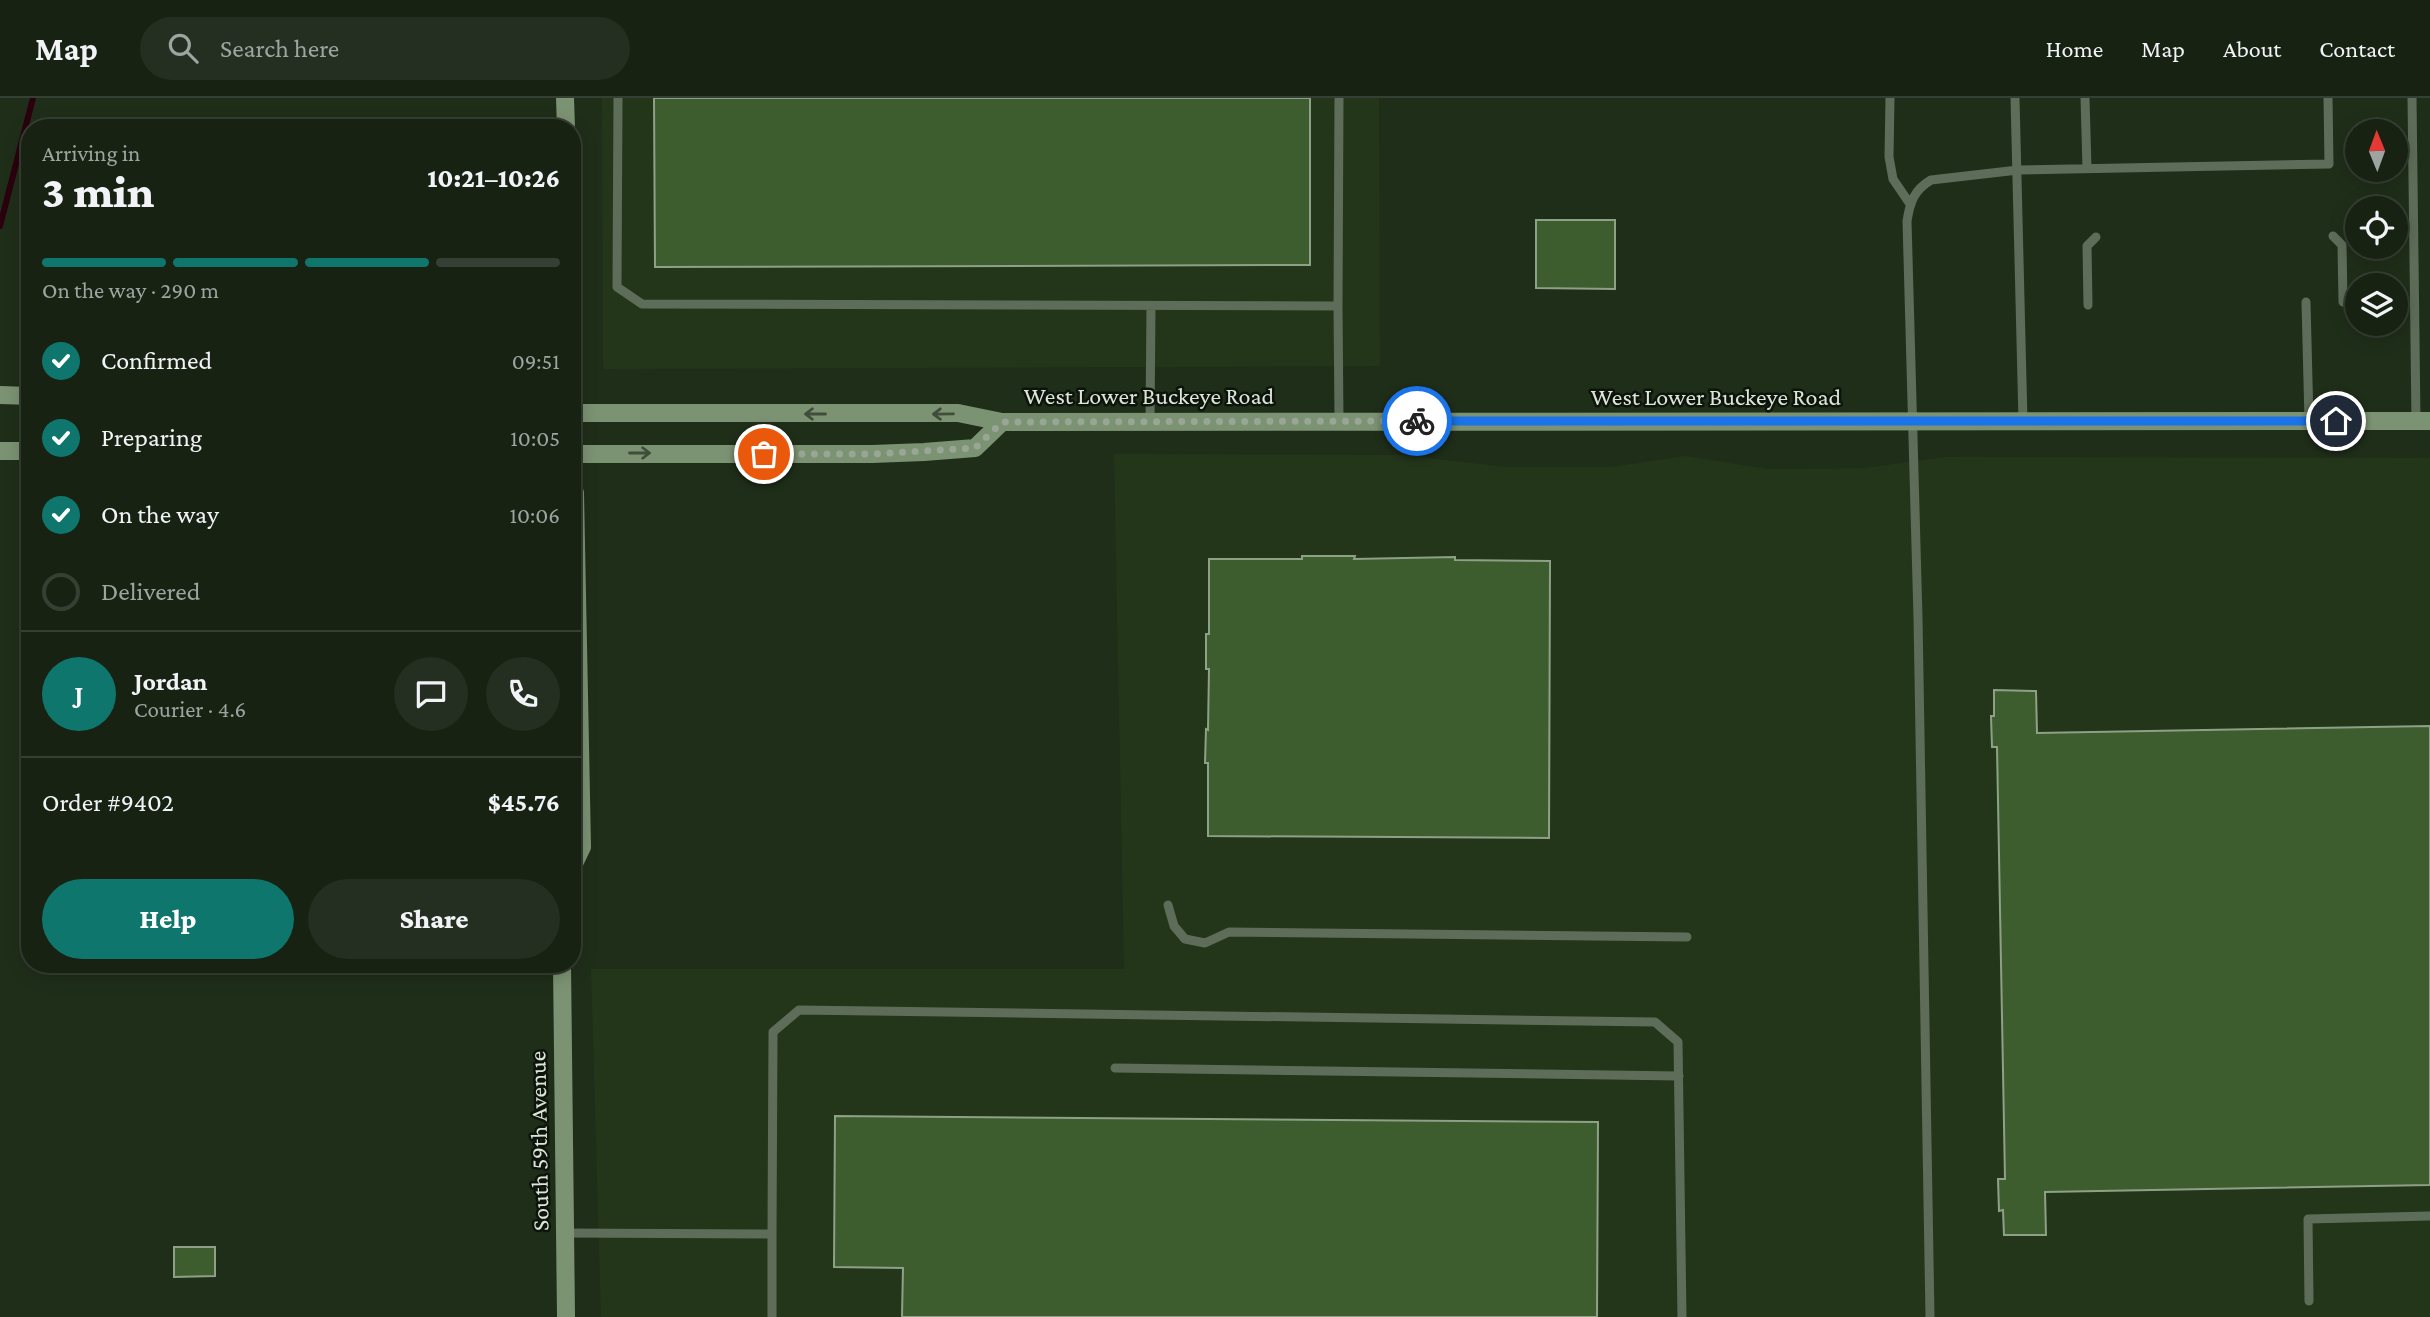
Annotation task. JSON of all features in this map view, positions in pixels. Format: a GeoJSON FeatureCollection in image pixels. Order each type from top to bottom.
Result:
{"type":"FeatureCollection","features":[{"type":"Feature","properties":{"kind":"main road"},"geometry":{"type":"LineString","coordinates":[[565,98],[566,119]]}},
{"type":"Feature","properties":{"kind":"main road"},"geometry":{"type":"LineString","coordinates":[[0,395],[21,396]]}},
{"type":"Feature","properties":{"kind":"main road","name":"West Lower Buckeye Road"},"geometry":{"type":"LineString","coordinates":[[581,412],[958,414],[1002,422],[2423,421]]}},
{"type":"Feature","properties":{"kind":"main road","name":"West Lower Buckeye Road"},"geometry":{"type":"LineString","coordinates":[[581,454],[924,452],[975,448],[1002,422]]}},
{"type":"Feature","properties":{"kind":"main road"},"geometry":{"type":"LineString","coordinates":[[0,451],[21,451]]}},
{"type":"Feature","properties":{"kind":"main road"},"geometry":{"type":"LineString","coordinates":[[581,796],[581,849]]}},
{"type":"Feature","properties":{"kind":"main road","name":"South 59th Avenue"},"geometry":{"type":"LineString","coordinates":[[562,973],[566,1317]]}},
{"type":"Feature","properties":{"kind":"lane"},"geometry":{"type":"LineString","coordinates":[[618,98],[617,287],[642,304],[1338,306]]}},
{"type":"Feature","properties":{"kind":"lane"},"geometry":{"type":"LineString","coordinates":[[1339,98],[1339,420]]}},
{"type":"Feature","properties":{"kind":"lane"},"geometry":{"type":"LineString","coordinates":[[1890,98],[1889,157],[1893,179],[1910,204]]}},
{"type":"Feature","properties":{"kind":"lane"},"geometry":{"type":"LineString","coordinates":[[2015,98],[2023,421]]}},
{"type":"Feature","properties":{"kind":"lane"},"geometry":{"type":"LineString","coordinates":[[2085,98],[2087,168]]}},
{"type":"Feature","properties":{"kind":"lane"},"geometry":{"type":"LineString","coordinates":[[1930,1317],[1907,221],[1910,204],[1919,187],[1931,180],[2018,170],[2329,164],[2328,98]]}},
{"type":"Feature","properties":{"kind":"lane"},"geometry":{"type":"LineString","coordinates":[[2412,98],[2423,421]]}},
{"type":"Feature","properties":{"kind":"lane"},"geometry":{"type":"LineString","coordinates":[[2333,236],[2342,245],[2343,302]]}},
{"type":"Feature","properties":{"kind":"lane"},"geometry":{"type":"LineString","coordinates":[[2088,304],[2087,246],[2096,237]]}},
{"type":"Feature","properties":{"kind":"lane"},"geometry":{"type":"LineString","coordinates":[[2306,302],[2309,421]]}},
{"type":"Feature","properties":{"kind":"lane"},"geometry":{"type":"LineString","coordinates":[[1150,420],[1151,306]]}},
{"type":"Feature","properties":{"kind":"lane"},"geometry":{"type":"LineString","coordinates":[[1168,905],[1174,926],[1185,939],[1205,943],[1229,932],[1687,937]]}},
{"type":"Feature","properties":{"kind":"lane"},"geometry":{"type":"LineString","coordinates":[[772,1317],[774,1032],[799,1010],[1655,1022],[1678,1042],[1682,1317]]}},
{"type":"Feature","properties":{"kind":"lane"},"geometry":{"type":"LineString","coordinates":[[1115,1068],[1679,1076]]}},
{"type":"Feature","properties":{"kind":"lane"},"geometry":{"type":"LineString","coordinates":[[2309,1301],[2308,1219],[2430,1216]]}},
{"type":"Feature","properties":{"kind":"lane"},"geometry":{"type":"LineString","coordinates":[[564,1233],[772,1234]]}},
{"type":"Feature","properties":{"kind":"shaded area"},"geometry":{"type":"Polygon","coordinates":[[[602,98],[1379,98],[1380,366],[603,369],[602,98]]]}},
{"type":"Feature","properties":{"kind":"shaded area"},"geometry":{"type":"Polygon","coordinates":[[[1114,454],[1401,455],[1506,467],[1611,467],[1685,456],[1768,469],[1864,468],[1946,457],[2430,458],[2430,1317],[601,1317],[591,969],[1124,969],[1114,454]]]}},
{"type":"Feature","properties":{"kind":"building"},"geometry":{"type":"Polygon","coordinates":[[[654,98],[1310,98],[1310,265],[655,267],[654,98]]]}},
{"type":"Feature","properties":{"kind":"building"},"geometry":{"type":"Polygon","coordinates":[[[1536,220],[1615,220],[1615,289],[1536,288],[1536,220]]]}},
{"type":"Feature","properties":{"kind":"building"},"geometry":{"type":"Polygon","coordinates":[[[1302,556],[1550,561],[1549,838],[1208,836],[1208,763],[1205,763],[1206,729],[1208,730],[1209,669],[1206,669],[1206,634],[1209,634],[1209,559],[1302,559],[1302,556]]]}},
{"type":"Feature","properties":{"kind":"building"},"geometry":{"type":"Polygon","coordinates":[[[1994,690],[2036,691],[2037,733],[2430,726],[2430,1185],[2045,1192],[2046,1235],[2004,1235],[2003,1210],[1999,1211],[1998,1179],[2005,1179],[1997,747],[1992,747],[1991,716],[1994,716],[1994,690]]]}},
{"type":"Feature","properties":{"kind":"building"},"geometry":{"type":"Polygon","coordinates":[[[835,1116],[1598,1122],[1597,1317],[902,1317],[903,1268],[834,1267],[835,1116]]]}},
{"type":"Feature","properties":{"kind":"building"},"geometry":{"type":"Polygon","coordinates":[[[174,1247],[215,1247],[215,1276],[174,1277],[174,1247]]]}},
{"type":"Feature","properties":{"kind":"waterway"},"geometry":{"type":"LineString","coordinates":[[28,119],[33,98]]}},
{"type":"Feature","properties":{"kind":"waterway"},"geometry":{"type":"LineString","coordinates":[[0,226],[21,145]]}},
{"type":"Feature","properties":{"kind":"way so far"},"geometry":{"type":"LineString","coordinates":[[764,454],[872,454],[975,448],[1002,422],[1417,421]]}},
{"type":"Feature","properties":{"kind":"route"},"geometry":{"type":"LineString","coordinates":[[1417,421],[2336,421]]}}]}
